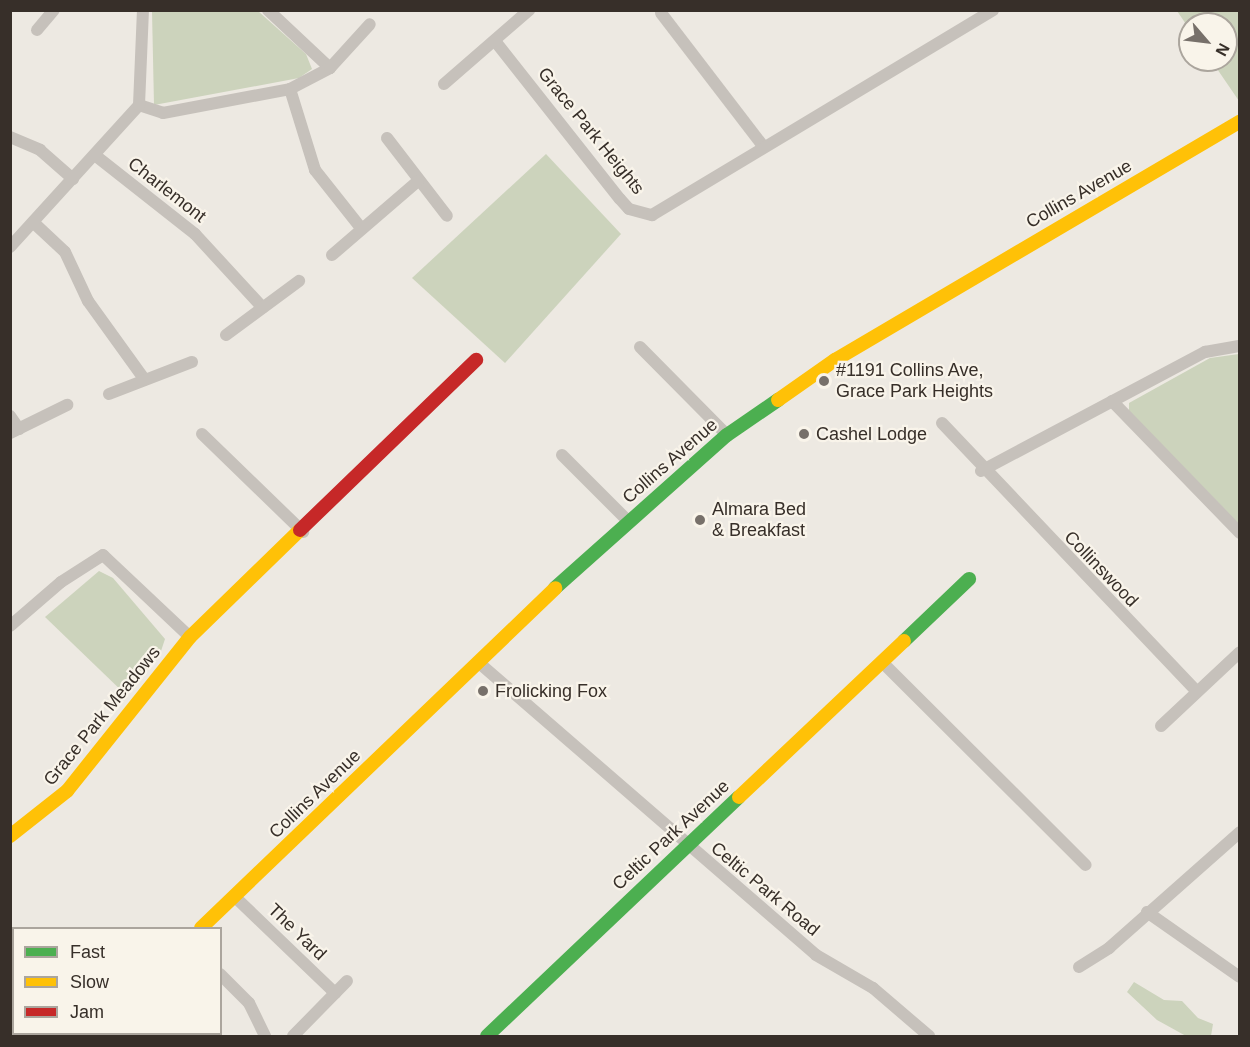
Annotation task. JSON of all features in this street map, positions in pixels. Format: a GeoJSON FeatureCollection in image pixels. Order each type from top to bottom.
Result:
{"type":"FeatureCollection","features":[{"type":"Feature","properties":{"kind":"street"},"geometry":{"type":"LineString","coordinates":[[10,247],[96,156],[139,105],[143,10]]}},
{"type":"Feature","properties":{"kind":"street"},"geometry":{"type":"LineString","coordinates":[[268,10],[330,68]]}},
{"type":"Feature","properties":{"kind":"street"},"geometry":{"type":"LineString","coordinates":[[444,84],[529,10]]}},
{"type":"Feature","properties":{"kind":"street","name":"Grace Park Heights"},"geometry":{"type":"LineString","coordinates":[[495,41],[620,199],[640,214],[651,215],[993,10]]}},
{"type":"Feature","properties":{"kind":"street"},"geometry":{"type":"LineString","coordinates":[[661,13],[764,147]]}},
{"type":"Feature","properties":{"kind":"street"},"geometry":{"type":"LineString","coordinates":[[37,30],[55,16]]}},
{"type":"Feature","properties":{"kind":"street"},"geometry":{"type":"LineString","coordinates":[[139,105],[163,113],[290,89],[330,68],[370,24]]}},
{"type":"Feature","properties":{"kind":"street"},"geometry":{"type":"LineString","coordinates":[[290,89],[315,170],[361,228]]}},
{"type":"Feature","properties":{"kind":"street","name":"Collins Avenue"},"geometry":{"type":"LineString","coordinates":[[202,927],[628,520],[727,435],[836,360],[1239,121]]}},
{"type":"Feature","properties":{"kind":"street"},"geometry":{"type":"LineString","coordinates":[[10,138],[40,150],[73,180]]}},
{"type":"Feature","properties":{"kind":"street"},"geometry":{"type":"LineString","coordinates":[[387,138],[447,216]]}},
{"type":"Feature","properties":{"kind":"street","name":"Charlemont"},"geometry":{"type":"LineString","coordinates":[[96,156],[195,234],[263,308]]}},
{"type":"Feature","properties":{"kind":"street"},"geometry":{"type":"LineString","coordinates":[[332,255],[418,181]]}},
{"type":"Feature","properties":{"kind":"street"},"geometry":{"type":"LineString","coordinates":[[34,223],[65,252],[88,301],[145,380]]}},
{"type":"Feature","properties":{"kind":"street"},"geometry":{"type":"LineString","coordinates":[[226,335],[299,281]]}},
{"type":"Feature","properties":{"kind":"street"},"geometry":{"type":"LineString","coordinates":[[981,471],[1205,352],[1239,346]]}},
{"type":"Feature","properties":{"kind":"street"},"geometry":{"type":"LineString","coordinates":[[640,347],[727,435]]}},
{"type":"Feature","properties":{"kind":"street","name":"Grace Park Meadows"},"geometry":{"type":"LineString","coordinates":[[10,836],[67,791],[190,637],[303,532],[476,360]]}},
{"type":"Feature","properties":{"kind":"street"},"geometry":{"type":"LineString","coordinates":[[109,394],[192,362]]}},
{"type":"Feature","properties":{"kind":"street"},"geometry":{"type":"LineString","coordinates":[[1112,400],[1239,533]]}},
{"type":"Feature","properties":{"kind":"street"},"geometry":{"type":"LineString","coordinates":[[10,416],[15,431],[67,405]]}},
{"type":"Feature","properties":{"kind":"street","name":"Collinswood"},"geometry":{"type":"LineString","coordinates":[[942,423],[981,471],[1196,692]]}},
{"type":"Feature","properties":{"kind":"street"},"geometry":{"type":"LineString","coordinates":[[202,434],[303,532]]}},
{"type":"Feature","properties":{"kind":"street"},"geometry":{"type":"LineString","coordinates":[[562,455],[628,520]]}},
{"type":"Feature","properties":{"kind":"street"},"geometry":{"type":"LineString","coordinates":[[10,626],[61,582],[103,555],[190,637]]}},
{"type":"Feature","properties":{"kind":"street","name":"Celtic Park Avenue"},"geometry":{"type":"LineString","coordinates":[[487,1036],[969,579]]}},
{"type":"Feature","properties":{"kind":"street"},"geometry":{"type":"LineString","coordinates":[[1161,726],[1239,652]]}},
{"type":"Feature","properties":{"kind":"street","name":"Celtic Park Road"},"geometry":{"type":"LineString","coordinates":[[478,662],[686,845],[816,955],[873,988],[929,1036]]}},
{"type":"Feature","properties":{"kind":"street"},"geometry":{"type":"LineString","coordinates":[[883,663],[1086,865]]}},
{"type":"Feature","properties":{"kind":"street"},"geometry":{"type":"LineString","coordinates":[[1079,967],[1148,912],[1239,832]]}},
{"type":"Feature","properties":{"kind":"street","name":"The Yard"},"geometry":{"type":"LineString","coordinates":[[235,897],[335,993]]}},
{"type":"Feature","properties":{"kind":"street"},"geometry":{"type":"LineString","coordinates":[[1148,912],[1239,977]]}},
{"type":"Feature","properties":{"kind":"street"},"geometry":{"type":"LineString","coordinates":[[222,976],[249,1004],[265,1036]]}},
{"type":"Feature","properties":{"kind":"street"},"geometry":{"type":"LineString","coordinates":[[293,1036],[347,981]]}},
{"type":"Feature","properties":{"kind":"green space"},"geometry":{"type":"Polygon","coordinates":[[[152,11],[258,11],[306,54],[312,69],[299,78],[154,105],[152,11]]]}},
{"type":"Feature","properties":{"kind":"green space"},"geometry":{"type":"Polygon","coordinates":[[[1239,11],[1239,101],[1219,72],[1238,72],[1238,12],[1178,12],[1239,11]]]}},
{"type":"Feature","properties":{"kind":"green space"},"geometry":{"type":"Polygon","coordinates":[[[546,154],[621,234],[505,363],[412,278],[546,154]]]}},
{"type":"Feature","properties":{"kind":"green space"},"geometry":{"type":"Polygon","coordinates":[[[1239,354],[1239,524],[1129,411],[1129,403],[1210,358],[1239,354]]]}},
{"type":"Feature","properties":{"kind":"green space"},"geometry":{"type":"Polygon","coordinates":[[[99,571],[113,578],[165,639],[161,651],[126,695],[45,617],[99,571]]]}},
{"type":"Feature","properties":{"kind":"green space"},"geometry":{"type":"Polygon","coordinates":[[[1134,982],[1164,1000],[1182,1001],[1198,1018],[1213,1024],[1211,1036],[1186,1036],[1157,1020],[1127,992],[1134,982]]]}},
{"type":"Feature","properties":{"kind":"traffic: fast"},"geometry":{"type":"LineString","coordinates":[[555,588],[727,435],[778,400]]}},
{"type":"Feature","properties":{"kind":"traffic: fast"},"geometry":{"type":"LineString","coordinates":[[904,641],[969,579]]}},
{"type":"Feature","properties":{"kind":"traffic: fast"},"geometry":{"type":"LineString","coordinates":[[487,1036],[739,797]]}},
{"type":"Feature","properties":{"kind":"traffic: slow"},"geometry":{"type":"LineString","coordinates":[[778,400],[835,360],[1240,121]]}},
{"type":"Feature","properties":{"kind":"traffic: slow"},"geometry":{"type":"LineString","coordinates":[[10,836],[67,791],[190,637],[300,530]]}},
{"type":"Feature","properties":{"kind":"traffic: slow"},"geometry":{"type":"LineString","coordinates":[[202,927],[555,588]]}},
{"type":"Feature","properties":{"kind":"traffic: slow"},"geometry":{"type":"LineString","coordinates":[[739,797],[904,641]]}},
{"type":"Feature","properties":{"kind":"traffic: jam"},"geometry":{"type":"LineString","coordinates":[[300,530],[476,360]]}},
{"type":"Feature","properties":{"kind":"place","name":"#1191 Collins Ave, Grace Park Heights"},"geometry":{"type":"Point","coordinates":[824,381]}},
{"type":"Feature","properties":{"kind":"place","name":"Cashel Lodge"},"geometry":{"type":"Point","coordinates":[804,434]}},
{"type":"Feature","properties":{"kind":"place","name":"Almara Bed & Breakfast"},"geometry":{"type":"Point","coordinates":[700,520]}},
{"type":"Feature","properties":{"kind":"place","name":"Frolicking Fox"},"geometry":{"type":"Point","coordinates":[483,691]}}]}
